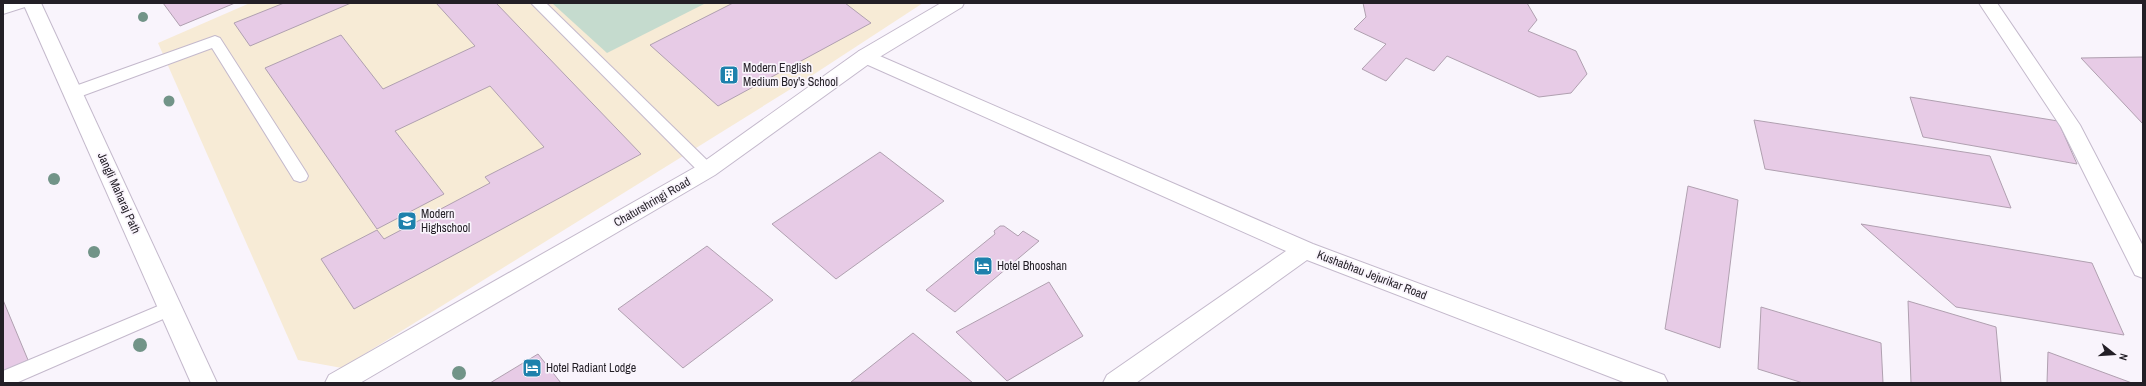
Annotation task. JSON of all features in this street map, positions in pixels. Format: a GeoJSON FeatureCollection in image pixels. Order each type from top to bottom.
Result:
{"type":"FeatureCollection","features":[{"type":"Feature","properties":{"kind":"street"},"geometry":{"type":"LineString","coordinates":[[3,8],[18,3]]}},
{"type":"Feature","properties":{"kind":"street","name":"Jangli Maharaj Path"},"geometry":{"type":"LineString","coordinates":[[32,3],[204,383]]}},
{"type":"Feature","properties":{"kind":"street","name":"Chaturshringi Road"},"geometry":{"type":"LineString","coordinates":[[338,383],[707,170],[866,56],[955,3]]}},
{"type":"Feature","properties":{"kind":"street"},"geometry":{"type":"LineString","coordinates":[[1988,3],[2070,125],[2143,269]]}},
{"type":"Feature","properties":{"kind":"street"},"geometry":{"type":"LineString","coordinates":[[866,56],[1305,250]]}},
{"type":"Feature","properties":{"kind":"street","name":"Kushabhau Jejurikar Road"},"geometry":{"type":"LineString","coordinates":[[1116,383],[1305,250],[1655,383]]}},
{"type":"Feature","properties":{"kind":"lane"},"geometry":{"type":"LineString","coordinates":[[538,3],[707,170]]}},
{"type":"Feature","properties":{"kind":"lane"},"geometry":{"type":"LineString","coordinates":[[73,93],[215,41],[300,176]]}},
{"type":"Feature","properties":{"kind":"lane"},"geometry":{"type":"LineString","coordinates":[[3,380],[170,308]]}},
{"type":"Feature","properties":{"kind":"shaded area","name":"Modern Highschool"},"geometry":{"type":"Polygon","coordinates":[[[250,3],[923,3],[802,82],[342,368],[298,360],[158,43],[250,3]]]}},
{"type":"Feature","properties":{"kind":"green space"},"geometry":{"type":"Polygon","coordinates":[[[552,3],[706,3],[607,53],[552,3]]]}},
{"type":"Feature","properties":{"kind":"building"},"geometry":{"type":"Polygon","coordinates":[[[163,3],[235,3],[180,26],[163,3]]]}},
{"type":"Feature","properties":{"kind":"building"},"geometry":{"type":"Polygon","coordinates":[[[284,3],[351,3],[250,46],[234,23],[284,3]]]}},
{"type":"Feature","properties":{"kind":"building"},"geometry":{"type":"Polygon","coordinates":[[[436,3],[496,3],[641,154],[354,309],[321,259],[377,230],[384,239],[490,183],[485,177],[544,147],[490,86],[395,131],[444,194],[377,229],[265,68],[341,35],[383,89],[475,46],[436,3]]]}},
{"type":"Feature","properties":{"kind":"building","name":"Modern English Medium Boy's School"},"geometry":{"type":"Polygon","coordinates":[[[733,3],[845,3],[871,23],[718,106],[650,45],[733,3]]]}},
{"type":"Feature","properties":{"kind":"building"},"geometry":{"type":"Polygon","coordinates":[[[1363,3],[1527,3],[1537,20],[1528,31],[1576,51],[1587,74],[1571,93],[1539,97],[1447,56],[1434,71],[1406,58],[1386,81],[1362,69],[1386,44],[1354,29],[1366,17],[1363,3]]]}},
{"type":"Feature","properties":{"kind":"building"},"geometry":{"type":"Polygon","coordinates":[[[2143,57],[2143,124],[2081,58],[2143,57]]]}},
{"type":"Feature","properties":{"kind":"building"},"geometry":{"type":"Polygon","coordinates":[[[1910,97],[2058,121],[2077,164],[1923,137],[1910,97]]]}},
{"type":"Feature","properties":{"kind":"building"},"geometry":{"type":"Polygon","coordinates":[[[1754,120],[1990,156],[2011,208],[1765,169],[1754,120]]]}},
{"type":"Feature","properties":{"kind":"building"},"geometry":{"type":"Polygon","coordinates":[[[880,152],[944,201],[836,279],[772,224],[880,152]]]}},
{"type":"Feature","properties":{"kind":"building"},"geometry":{"type":"Polygon","coordinates":[[[1688,186],[1738,200],[1720,348],[1665,329],[1688,186]]]}},
{"type":"Feature","properties":{"kind":"building"},"geometry":{"type":"Polygon","coordinates":[[[1861,224],[2092,263],[2124,335],[1956,307],[1861,224]]]}},
{"type":"Feature","properties":{"kind":"building","name":"Hotel Bhooshan"},"geometry":{"type":"Polygon","coordinates":[[[1000,226],[1004,226],[1018,236],[1023,231],[1039,241],[955,312],[926,290],[995,234],[994,231],[1000,226]]]}},
{"type":"Feature","properties":{"kind":"building"},"geometry":{"type":"Polygon","coordinates":[[[707,246],[773,300],[683,368],[618,309],[707,246]]]}},
{"type":"Feature","properties":{"kind":"building"},"geometry":{"type":"Polygon","coordinates":[[[1049,282],[1083,336],[1007,381],[956,332],[1049,282]]]}},
{"type":"Feature","properties":{"kind":"building"},"geometry":{"type":"Polygon","coordinates":[[[3,300],[28,360],[3,373],[3,300]]]}},
{"type":"Feature","properties":{"kind":"building"},"geometry":{"type":"Polygon","coordinates":[[[1908,301],[1996,327],[2001,383],[1911,383],[1908,301]]]}},
{"type":"Feature","properties":{"kind":"building"},"geometry":{"type":"Polygon","coordinates":[[[1761,307],[1881,343],[1883,383],[1803,383],[1758,369],[1761,307]]]}},
{"type":"Feature","properties":{"kind":"building"},"geometry":{"type":"Polygon","coordinates":[[[913,333],[973,383],[851,382],[913,333]]]}},
{"type":"Feature","properties":{"kind":"building"},"geometry":{"type":"Polygon","coordinates":[[[2048,352],[2132,383],[2047,383],[2048,352]]]}},
{"type":"Feature","properties":{"kind":"building","name":"Hotel Radiant Lodge"},"geometry":{"type":"Polygon","coordinates":[[[538,354],[561,383],[490,383],[538,354]]]}},
{"type":"Feature","properties":{"kind":"place","name":"Modern English Medium Boy's School"},"geometry":{"type":"Point","coordinates":[729,75]}},
{"type":"Feature","properties":{"kind":"place","name":"Modern Highschool"},"geometry":{"type":"Point","coordinates":[407,221]}},
{"type":"Feature","properties":{"kind":"place","name":"Hotel Bhooshan"},"geometry":{"type":"Point","coordinates":[983,266]}},
{"type":"Feature","properties":{"kind":"place","name":"Hotel Radiant Lodge"},"geometry":{"type":"Point","coordinates":[532,368]}}]}
